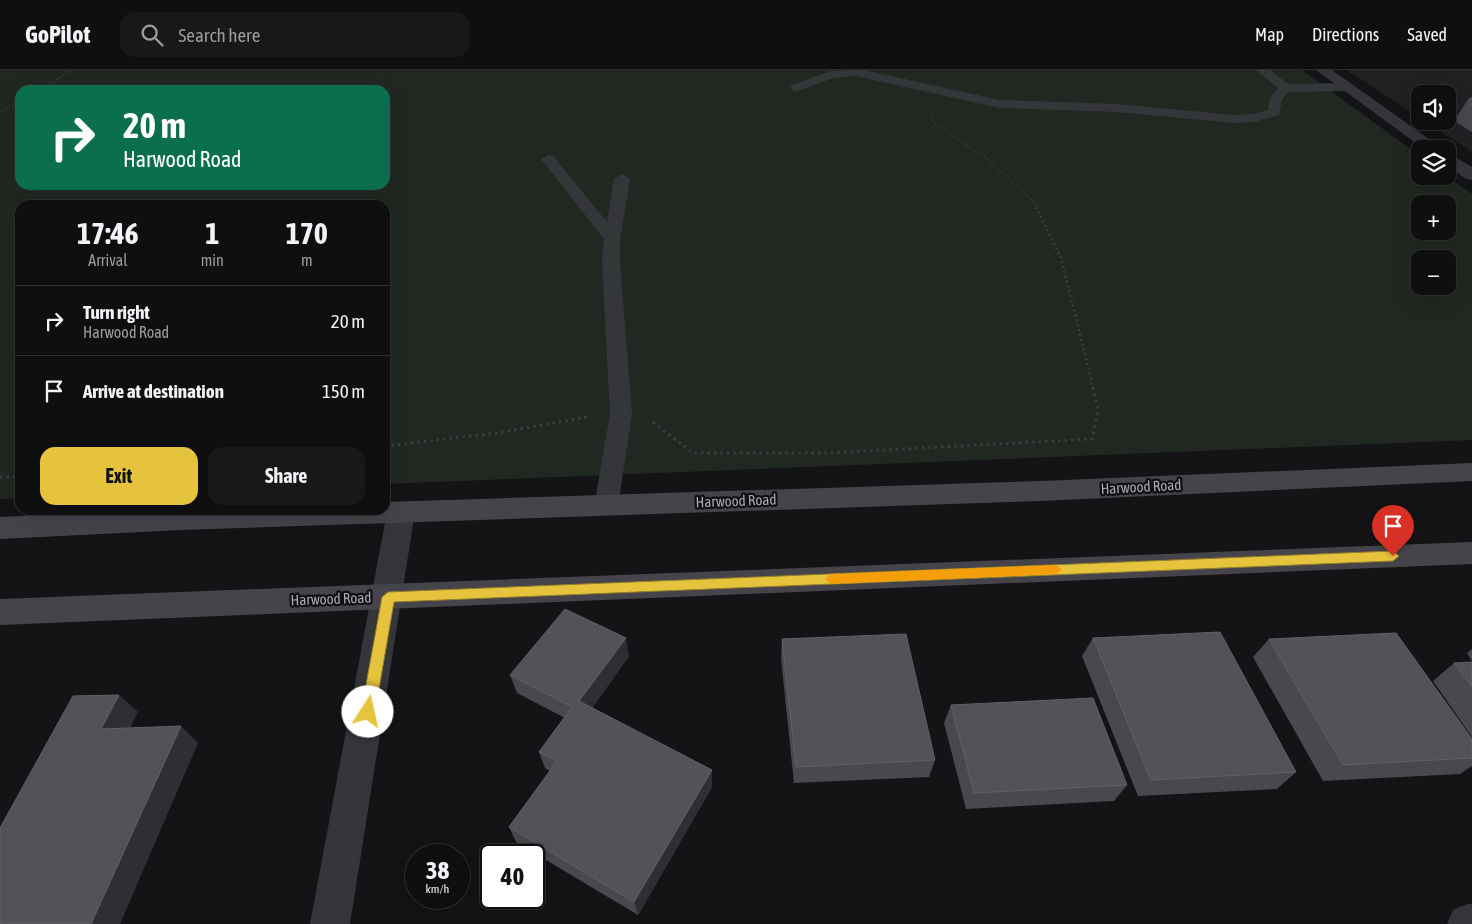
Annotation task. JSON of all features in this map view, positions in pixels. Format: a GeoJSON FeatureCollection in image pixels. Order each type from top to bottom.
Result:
{"type":"FeatureCollection","features":[{"type":"Feature","properties":{"kind":"main road","name":"Harwood Road"},"geometry":{"type":"LineString","coordinates":[[390,512],[1051,491],[1472,472]]}},
{"type":"Feature","properties":{"kind":"main road","name":"Harwood Road"},"geometry":{"type":"LineString","coordinates":[[0,528],[326,515]]}},
{"type":"Feature","properties":{"kind":"main road","name":"Harwood Road"},"geometry":{"type":"LineString","coordinates":[[0,612],[1472,553]]}},
{"type":"Feature","properties":{"kind":"street"},"geometry":{"type":"LineString","coordinates":[[1323,70],[1422,140]]}},
{"type":"Feature","properties":{"kind":"street"},"geometry":{"type":"LineString","coordinates":[[1456,164],[1472,175]]}},
{"type":"Feature","properties":{"kind":"street"},"geometry":{"type":"LineString","coordinates":[[330,924],[388,597],[401,512]]}},
{"type":"Feature","properties":{"kind":"street"},"geometry":{"type":"LineString","coordinates":[[1467,924],[1472,924]]}},
{"type":"Feature","properties":{"kind":"lane"},"geometry":{"type":"LineString","coordinates":[[1262,70],[1285,88],[1347,87]]}},
{"type":"Feature","properties":{"kind":"lane"},"geometry":{"type":"LineString","coordinates":[[796,88],[830,75],[856,72],[1000,104],[1117,108],[1234,119],[1254,118],[1274,112],[1276,98],[1285,88]]}},
{"type":"Feature","properties":{"kind":"lane"},"geometry":{"type":"LineString","coordinates":[[548,159],[612,239]]}},
{"type":"Feature","properties":{"kind":"lane"},"geometry":{"type":"LineString","coordinates":[[606,506],[620,414],[612,239],[622,179]]}},
{"type":"Feature","properties":{"kind":"path"},"geometry":{"type":"LineString","coordinates":[[46,85],[72,70]]}},
{"type":"Feature","properties":{"kind":"path"},"geometry":{"type":"LineString","coordinates":[[390,445],[497,433],[601,415],[639,413],[666,431],[692,453],[826,453],[1092,440],[1098,409],[1061,258],[1034,202],[987,159],[934,123],[929,106],[914,86]]}},
{"type":"Feature","properties":{"kind":"path"},"geometry":{"type":"LineString","coordinates":[[0,112],[15,103]]}},
{"type":"Feature","properties":{"kind":"path"},"geometry":{"type":"LineString","coordinates":[[0,477],[15,477]]}},
{"type":"Feature","properties":{"kind":"shaded area"},"geometry":{"type":"Polygon","coordinates":[[[0,70],[1302,70],[1411,149],[1411,185],[1456,185],[1456,182],[1472,194],[1472,440],[390,484],[390,200],[15,200],[15,498],[0,499],[0,70]]]}},
{"type":"Feature","properties":{"kind":"shaded area"},"geometry":{"type":"Polygon","coordinates":[[[1347,70],[1472,70],[1472,152],[1439,130],[1456,130],[1456,85],[1411,85],[1411,112],[1347,70]]]}},
{"type":"Feature","properties":{"kind":"building"},"geometry":{"type":"Polygon","coordinates":[[[565,609],[626,638],[579,701],[712,770],[634,902],[545,849],[545,844],[537,844],[509,827],[557,761],[539,752],[572,707],[510,675],[565,609]]]}},
{"type":"Feature","properties":{"kind":"building"},"geometry":{"type":"Polygon","coordinates":[[[1220,632],[1296,772],[1151,780],[1093,638],[1220,632]]]}},
{"type":"Feature","properties":{"kind":"building"},"geometry":{"type":"Polygon","coordinates":[[[1396,633],[1472,739],[1472,758],[1343,765],[1269,639],[1396,633]]]}},
{"type":"Feature","properties":{"kind":"building"},"geometry":{"type":"Polygon","coordinates":[[[906,634],[935,760],[796,767],[782,639],[906,634]]]}},
{"type":"Feature","properties":{"kind":"building"},"geometry":{"type":"Polygon","coordinates":[[[1472,662],[1472,687],[1454,663],[1472,662]]]}},
{"type":"Feature","properties":{"kind":"building"},"geometry":{"type":"Polygon","coordinates":[[[119,695],[101,729],[181,726],[91,924],[0,924],[0,828],[73,696],[119,695]]]}},
{"type":"Feature","properties":{"kind":"building"},"geometry":{"type":"Polygon","coordinates":[[[1093,698],[1127,785],[974,793],[951,705],[1093,698]]]}},
{"type":"Feature","properties":{"kind":"slow traffic"},"geometry":{"type":"LineString","coordinates":[[831,579],[1056,570]]}},
{"type":"Feature","properties":{"kind":"route"},"geometry":{"type":"LineString","coordinates":[[368,712],[388,597],[1393,556]]}}]}
